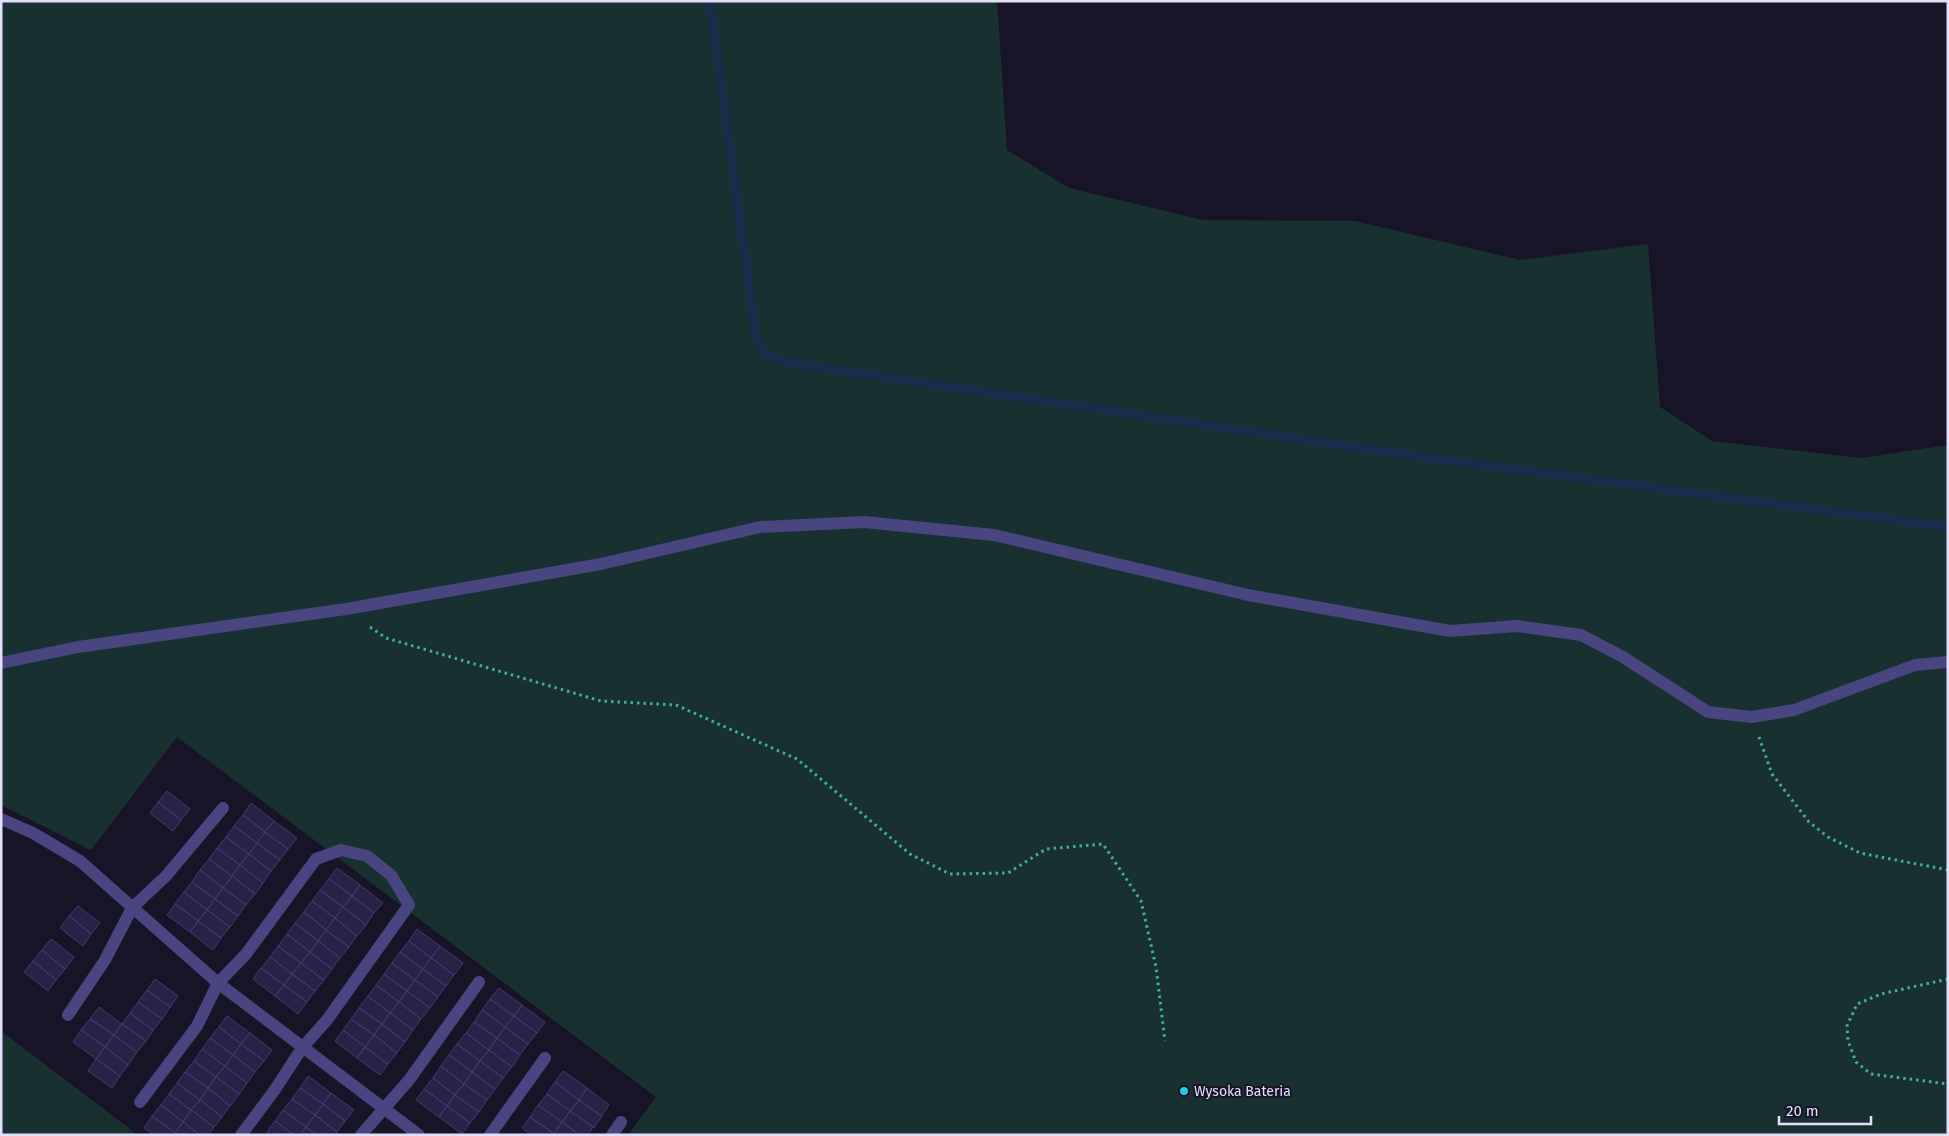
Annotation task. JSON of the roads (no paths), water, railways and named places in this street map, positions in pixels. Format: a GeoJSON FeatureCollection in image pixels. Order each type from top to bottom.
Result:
{"type":"FeatureCollection","features":[{"type":"Feature","properties":{"kind":"street"},"geometry":{"type":"LineString","coordinates":[[1,663],[78,647],[346,608],[601,564],[760,527],[864,522],[994,535],[1248,596],[1450,632],[1517,626],[1581,635],[1623,657],[1708,712],[1752,717],[1794,710],[1915,666],[1948,662]]}},
{"type":"Feature","properties":{"kind":"street"},"geometry":{"type":"LineString","coordinates":[[68,1015],[105,960],[132,908],[166,876],[223,808]]}},
{"type":"Feature","properties":{"kind":"street"},"geometry":{"type":"LineString","coordinates":[[1,819],[33,833],[80,861],[218,983],[419,1135]]}},
{"type":"Feature","properties":{"kind":"street"},"geometry":{"type":"LineString","coordinates":[[140,1102],[197,1026],[218,983],[246,954],[316,859],[341,850],[367,856],[391,875],[409,905],[327,1020],[302,1048],[274,1091],[241,1135]]}},
{"type":"Feature","properties":{"kind":"street"},"geometry":{"type":"LineString","coordinates":[[361,1135],[409,1080],[479,982]]}},
{"type":"Feature","properties":{"kind":"street"},"geometry":{"type":"LineString","coordinates":[[490,1135],[545,1058]]}},
{"type":"Feature","properties":{"kind":"street"},"geometry":{"type":"LineString","coordinates":[[612,1135],[621,1122]]}},
{"type":"Feature","properties":{"kind":"waterway"},"geometry":{"type":"LineString","coordinates":[[710,1],[756,337],[764,353],[789,363],[1415,456],[1948,527]]}},
{"type":"Feature","properties":{"kind":"place","name":"Wysoka Bateria"},"geometry":{"type":"Point","coordinates":[1184,1091]}}]}
